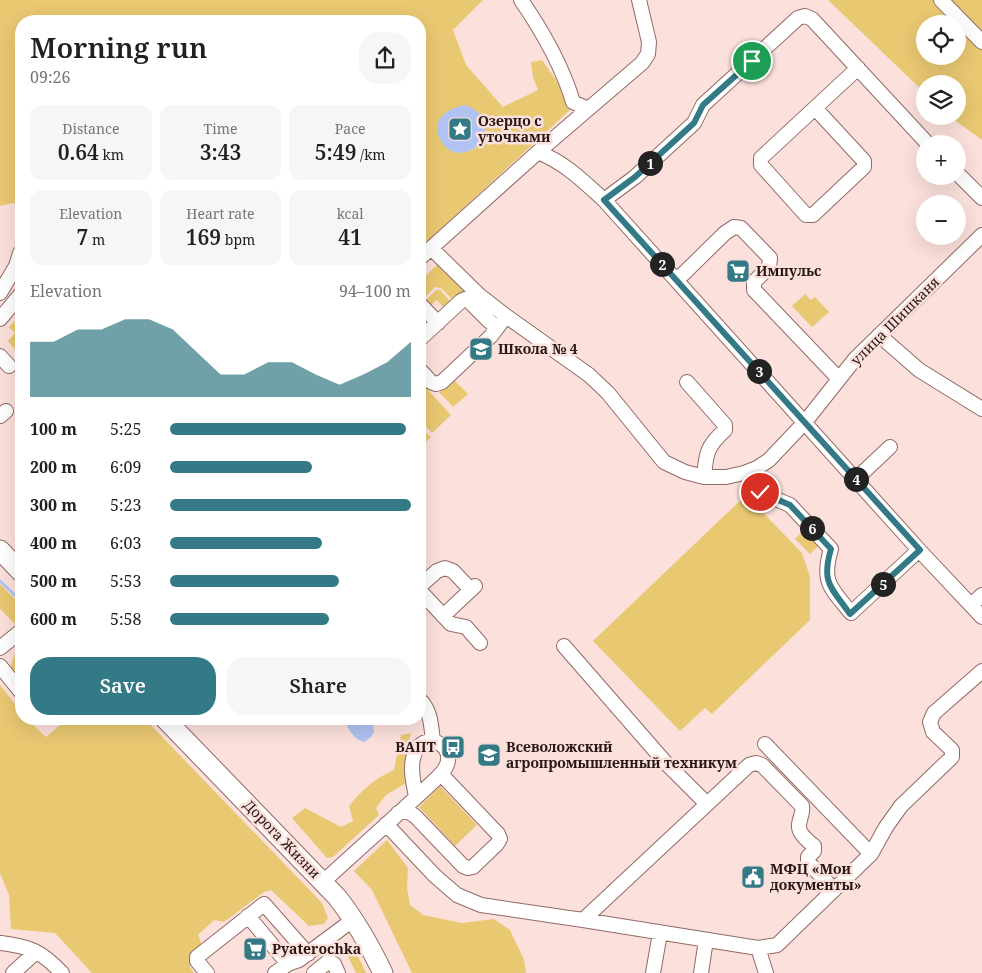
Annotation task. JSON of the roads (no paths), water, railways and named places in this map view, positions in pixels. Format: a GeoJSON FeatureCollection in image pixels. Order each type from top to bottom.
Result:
{"type":"FeatureCollection","features":[{"type":"Feature","properties":{"kind":"main road"},"geometry":{"type":"LineString","coordinates":[[0,550],[15,566]]}},
{"type":"Feature","properties":{"kind":"main road","name":"Дорога Жизни"},"geometry":{"type":"LineString","coordinates":[[171,725],[323,882],[354,919],[367,940],[383,973]]}},
{"type":"Feature","properties":{"kind":"street"},"geometry":{"type":"LineString","coordinates":[[521,0],[544,34],[566,80],[573,102],[588,109]]}},
{"type":"Feature","properties":{"kind":"street"},"geometry":{"type":"LineString","coordinates":[[426,253],[538,152],[642,63],[648,54],[648,42],[640,0]]}},
{"type":"Feature","properties":{"kind":"street"},"geometry":{"type":"LineString","coordinates":[[941,0],[982,42]]}},
{"type":"Feature","properties":{"kind":"street"},"geometry":{"type":"LineString","coordinates":[[604,200],[635,177],[694,123],[703,105],[798,18],[805,16],[812,19],[920,135]]}},
{"type":"Feature","properties":{"kind":"street"},"geometry":{"type":"LineString","coordinates":[[814,108],[864,161],[864,167],[813,214],[806,215],[760,165],[760,158],[814,108],[858,68]]}},
{"type":"Feature","properties":{"kind":"street"},"geometry":{"type":"LineString","coordinates":[[538,152],[555,159],[572,171],[604,200],[982,617]]}},
{"type":"Feature","properties":{"kind":"street"},"geometry":{"type":"LineString","coordinates":[[966,182],[982,198]]}},
{"type":"Feature","properties":{"kind":"street"},"geometry":{"type":"LineString","coordinates":[[677,280],[725,233],[734,227],[741,228],[770,258],[770,267],[754,282],[754,290],[840,379]]}},
{"type":"Feature","properties":{"kind":"street","name":"улица Шишканя"},"geometry":{"type":"LineString","coordinates":[[431,248],[479,295],[589,375],[608,394],[664,462],[685,472],[704,476],[726,477],[757,468],[769,460],[805,422],[855,359],[982,235]]}},
{"type":"Feature","properties":{"kind":"street"},"geometry":{"type":"LineString","coordinates":[[0,293],[15,268]]}},
{"type":"Feature","properties":{"kind":"street"},"geometry":{"type":"LineString","coordinates":[[426,334],[461,300],[465,299],[497,328]]}},
{"type":"Feature","properties":{"kind":"street"},"geometry":{"type":"LineString","coordinates":[[0,319],[15,301]]}},
{"type":"Feature","properties":{"kind":"street"},"geometry":{"type":"LineString","coordinates":[[426,310],[438,323]]}},
{"type":"Feature","properties":{"kind":"street"},"geometry":{"type":"LineString","coordinates":[[426,377],[436,384],[442,382],[492,336],[506,316]]}},
{"type":"Feature","properties":{"kind":"street"},"geometry":{"type":"LineString","coordinates":[[879,335],[920,370],[982,409]]}},
{"type":"Feature","properties":{"kind":"street"},"geometry":{"type":"LineString","coordinates":[[687,382],[725,425],[725,430],[713,441],[706,456],[704,476]]}},
{"type":"Feature","properties":{"kind":"street"},"geometry":{"type":"LineString","coordinates":[[856,479],[890,447]]}},
{"type":"Feature","properties":{"kind":"street"},"geometry":{"type":"LineString","coordinates":[[757,490],[790,505],[831,549],[826,567],[828,584],[850,614],[920,550]]}},
{"type":"Feature","properties":{"kind":"street"},"geometry":{"type":"LineString","coordinates":[[426,579],[436,571],[445,568],[473,588],[443,616]]}},
{"type":"Feature","properties":{"kind":"street"},"geometry":{"type":"LineString","coordinates":[[426,588],[443,616],[451,624],[466,627],[480,643]]}},
{"type":"Feature","properties":{"kind":"street"},"geometry":{"type":"LineString","coordinates":[[971,605],[982,595]]}},
{"type":"Feature","properties":{"kind":"street"},"geometry":{"type":"LineString","coordinates":[[0,648],[15,636]]}},
{"type":"Feature","properties":{"kind":"street"},"geometry":{"type":"LineString","coordinates":[[564,646],[665,762],[707,804]]}},
{"type":"Feature","properties":{"kind":"street"},"geometry":{"type":"LineString","coordinates":[[0,666],[15,685]]}},
{"type":"Feature","properties":{"kind":"street"},"geometry":{"type":"LineString","coordinates":[[386,824],[435,876],[457,895],[481,906],[758,948],[777,945],[871,854],[886,827],[901,806],[952,757],[952,750],[933,732],[930,722],[934,712],[982,671]]}},
{"type":"Feature","properties":{"kind":"street"},"geometry":{"type":"LineString","coordinates":[[426,706],[430,715],[433,741]]}},
{"type":"Feature","properties":{"kind":"street"},"geometry":{"type":"LineString","coordinates":[[323,882],[398,813],[416,797],[441,774],[448,761],[448,754],[445,747],[440,743],[426,742],[421,745],[412,759],[416,797]]}},
{"type":"Feature","properties":{"kind":"street"},"geometry":{"type":"LineString","coordinates":[[765,744],[871,854]]}},
{"type":"Feature","properties":{"kind":"street"},"geometry":{"type":"LineString","coordinates":[[582,920],[749,765],[756,763],[762,765],[802,806],[800,832],[814,846],[814,851],[808,857],[808,862],[834,890]]}},
{"type":"Feature","properties":{"kind":"street"},"geometry":{"type":"LineString","coordinates":[[398,813],[407,812],[415,816],[463,866],[473,867],[500,839],[498,834],[441,774]]}},
{"type":"Feature","properties":{"kind":"street"},"geometry":{"type":"LineString","coordinates":[[207,973],[197,961],[197,957],[261,904],[266,905],[296,963]]}},
{"type":"Feature","properties":{"kind":"street"},"geometry":{"type":"LineString","coordinates":[[248,916],[296,963]]}},
{"type":"Feature","properties":{"kind":"street"},"geometry":{"type":"LineString","coordinates":[[275,973],[296,963],[354,919]]}},
{"type":"Feature","properties":{"kind":"street"},"geometry":{"type":"LineString","coordinates":[[654,973],[660,933]]}},
{"type":"Feature","properties":{"kind":"street"},"geometry":{"type":"LineString","coordinates":[[701,973],[706,940]]}},
{"type":"Feature","properties":{"kind":"street"},"geometry":{"type":"LineString","coordinates":[[1,943],[20,945],[46,956],[62,973]]}},
{"type":"Feature","properties":{"kind":"street"},"geometry":{"type":"LineString","coordinates":[[758,948],[766,973]]}},
{"type":"Feature","properties":{"kind":"street"},"geometry":{"type":"LineString","coordinates":[[13,973],[36,952]]}},
{"type":"Feature","properties":{"kind":"street"},"geometry":{"type":"LineString","coordinates":[[314,973],[329,961],[334,964],[338,973]]}},
{"type":"Feature","properties":{"kind":"water"},"geometry":{"type":"Polygon","coordinates":[[[465,105],[479,113],[485,124],[485,134],[480,143],[471,150],[461,153],[450,150],[441,141],[437,127],[446,112],[465,105]]]}},
{"type":"Feature","properties":{"kind":"water"},"geometry":{"type":"Polygon","coordinates":[[[373,725],[374,732],[364,742],[356,738],[347,726],[373,725]]]}},
{"type":"Feature","properties":{"kind":"waterway"},"geometry":{"type":"LineString","coordinates":[[0,581],[15,595]]}},
{"type":"Feature","properties":{"kind":"place","name":"Озерцо с уточками"},"geometry":{"type":"Point","coordinates":[460,129]}},
{"type":"Feature","properties":{"kind":"place","name":"Импульс"},"geometry":{"type":"Point","coordinates":[738,271]}},
{"type":"Feature","properties":{"kind":"place","name":"Школа № 4"},"geometry":{"type":"Point","coordinates":[481,349]}},
{"type":"Feature","properties":{"kind":"place","name":"ВАПТ"},"geometry":{"type":"Point","coordinates":[453,747]}},
{"type":"Feature","properties":{"kind":"place","name":"Всеволожский агропромышленный техникум"},"geometry":{"type":"Point","coordinates":[489,755]}},
{"type":"Feature","properties":{"kind":"place","name":"МФЦ «Мои документы»"},"geometry":{"type":"Point","coordinates":[753,877]}},
{"type":"Feature","properties":{"kind":"place","name":"Pyaterochka"},"geometry":{"type":"Point","coordinates":[255,949]}}]}
